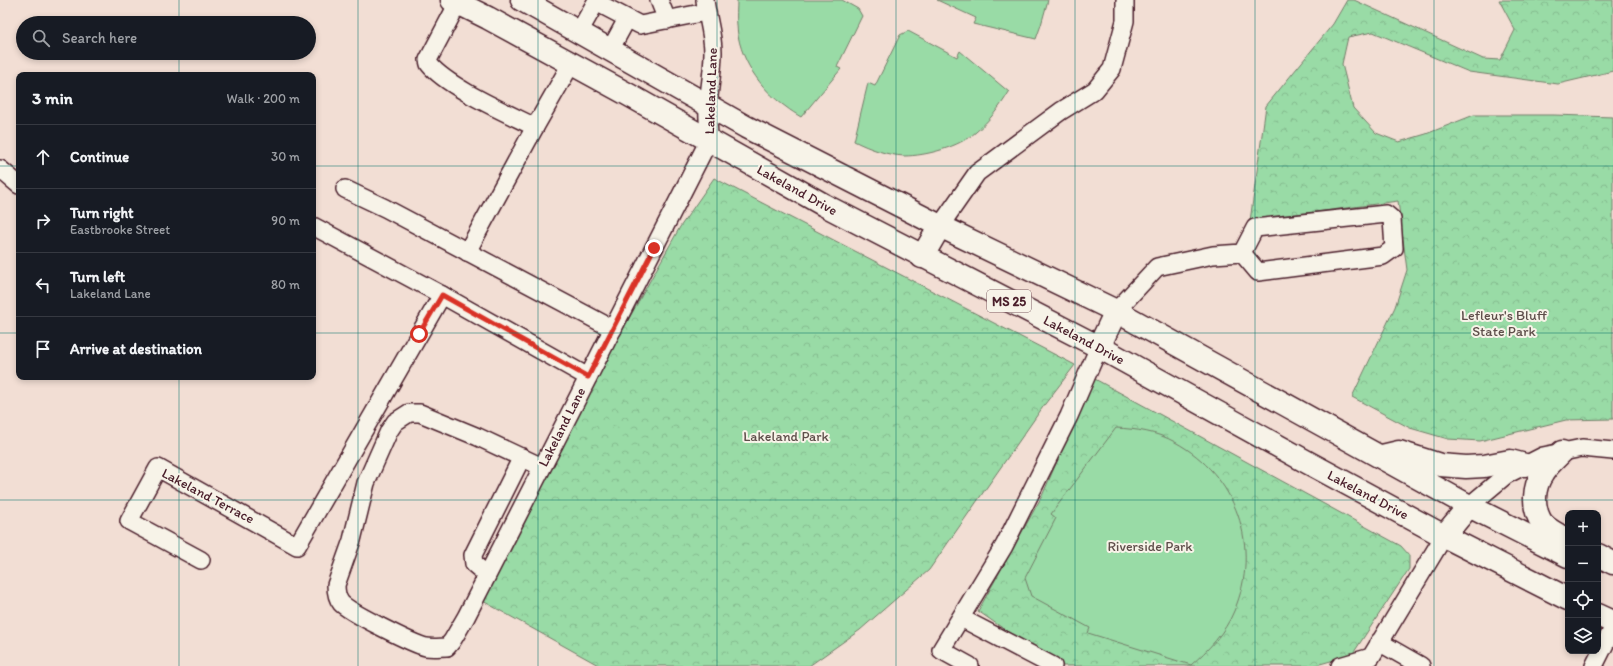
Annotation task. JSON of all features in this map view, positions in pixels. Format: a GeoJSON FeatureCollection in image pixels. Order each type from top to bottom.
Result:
{"type":"FeatureCollection","features":[{"type":"Feature","properties":{"kind":"highway","name":"Lakeland Drive"},"geometry":{"type":"LineString","coordinates":[[455,2],[571,64],[824,205],[922,257],[1099,347],[1444,536],[1565,597]]}},
{"type":"Feature","properties":{"kind":"highway","name":"MS 25"},"geometry":{"type":"LineString","coordinates":[[531,2],[579,32],[746,127],[940,226],[1116,311],[1469,506],[1565,554]]}},
{"type":"Feature","properties":{"kind":"highway"},"geometry":{"type":"LineString","coordinates":[[922,257],[940,226]]}},
{"type":"Feature","properties":{"kind":"highway"},"geometry":{"type":"LineString","coordinates":[[1099,347],[1116,311]]}},
{"type":"Feature","properties":{"kind":"highway"},"geometry":{"type":"LineString","coordinates":[[1380,457],[1399,452],[1440,465],[1484,466],[1510,461],[1525,465]]}},
{"type":"Feature","properties":{"kind":"highway"},"geometry":{"type":"LineString","coordinates":[[1562,452],[1543,472],[1538,483],[1535,496],[1536,509],[1543,523],[1565,538]]}},
{"type":"Feature","properties":{"kind":"highway"},"geometry":{"type":"LineString","coordinates":[[1444,536],[1469,506]]}},
{"type":"Feature","properties":{"kind":"highway"},"geometry":{"type":"LineString","coordinates":[[1601,557],[1613,563]]}},
{"type":"Feature","properties":{"kind":"highway"},"geometry":{"type":"LineString","coordinates":[[1601,573],[1613,579]]}},
{"type":"Feature","properties":{"kind":"highway"},"geometry":{"type":"LineString","coordinates":[[1601,616],[1613,622]]}},
{"type":"Feature","properties":{"kind":"street"},"geometry":{"type":"LineString","coordinates":[[660,0],[666,20]]}},
{"type":"Feature","properties":{"kind":"street"},"geometry":{"type":"LineString","coordinates":[[940,226],[977,173],[1061,111],[1095,90],[1112,69],[1125,22],[1125,0]]}},
{"type":"Feature","properties":{"kind":"street"},"geometry":{"type":"LineString","coordinates":[[579,32],[596,1],[640,25],[666,20],[706,6]]}},
{"type":"Feature","properties":{"kind":"street"},"geometry":{"type":"LineString","coordinates":[[455,2],[428,60],[429,64],[441,76],[460,88],[535,127]]}},
{"type":"Feature","properties":{"kind":"street","name":"Lakeland Lane"},"geometry":{"type":"LineString","coordinates":[[522,458],[478,437],[420,413],[409,413],[395,422],[377,456],[366,483],[352,540],[336,585],[336,592],[340,602],[350,610],[426,647],[447,647],[452,641],[466,617],[709,140],[708,105],[712,79],[713,53],[712,38],[706,6]]}},
{"type":"Feature","properties":{"kind":"street"},"geometry":{"type":"LineString","coordinates":[[610,50],[627,18]]}},
{"type":"Feature","properties":{"kind":"street"},"geometry":{"type":"LineString","coordinates":[[467,252],[571,64]]}},
{"type":"Feature","properties":{"kind":"street"},"geometry":{"type":"LineString","coordinates":[[0,169],[16,182]]}},
{"type":"Feature","properties":{"kind":"street"},"geometry":{"type":"LineString","coordinates":[[345,188],[613,329]]}},
{"type":"Feature","properties":{"kind":"street"},"geometry":{"type":"LineString","coordinates":[[1386,214],[1392,219],[1394,248],[1383,256],[1258,272],[1242,253],[1255,228],[1386,214]]}},
{"type":"Feature","properties":{"kind":"street"},"geometry":{"type":"LineString","coordinates":[[316,228],[442,295],[588,377]]}},
{"type":"Feature","properties":{"kind":"street"},"geometry":{"type":"LineString","coordinates":[[1116,311],[1157,267],[1213,255],[1242,253]]}},
{"type":"Feature","properties":{"kind":"street","name":"Lakeland Terrace"},"geometry":{"type":"LineString","coordinates":[[201,560],[129,521],[158,468],[298,546],[442,295]]}},
{"type":"Feature","properties":{"kind":"street"},"geometry":{"type":"LineString","coordinates":[[970,666],[941,650],[1004,546],[1069,416],[1099,347]]}},
{"type":"Feature","properties":{"kind":"street"},"geometry":{"type":"LineString","coordinates":[[1469,506],[1506,475],[1543,456],[1582,448],[1613,451]]}},
{"type":"Feature","properties":{"kind":"street"},"geometry":{"type":"LineString","coordinates":[[487,575],[474,564],[473,555],[522,458],[542,467]]}},
{"type":"Feature","properties":{"kind":"street"},"geometry":{"type":"LineString","coordinates":[[1340,666],[1366,662],[1371,656],[1444,536]]}},
{"type":"Feature","properties":{"kind":"street"},"geometry":{"type":"LineString","coordinates":[[961,618],[1053,666]]}},
{"type":"Feature","properties":{"kind":"street"},"geometry":{"type":"LineString","coordinates":[[1594,666],[1613,628]]}},
{"type":"Feature","properties":{"kind":"street"},"geometry":{"type":"LineString","coordinates":[[1379,642],[1421,666]]}},
{"type":"Feature","properties":{"kind":"green space"},"geometry":{"type":"Polygon","coordinates":[[[737,0],[842,0],[858,9],[862,16],[837,67],[841,69],[801,117],[776,100],[759,82],[752,71],[741,49],[738,37],[737,0]]]}},
{"type":"Feature","properties":{"kind":"green space"},"geometry":{"type":"Polygon","coordinates":[[[937,0],[1048,0],[1036,39],[973,24],[976,18],[937,0]]]}},
{"type":"Feature","properties":{"kind":"green space","name":"Lefleur's Bluff State Park"},"geometry":{"type":"Polygon","coordinates":[[[1347,0],[1354,0],[1483,59],[1500,60],[1515,30],[1499,0],[1613,0],[1613,71],[1558,84],[1469,72],[1373,32],[1348,37],[1342,64],[1353,108],[1376,133],[1399,142],[1426,134],[1474,115],[1613,117],[1613,419],[1566,420],[1480,441],[1448,439],[1410,428],[1352,397],[1395,307],[1407,270],[1398,201],[1250,221],[1266,106],[1333,24],[1347,0]]]}},
{"type":"Feature","properties":{"kind":"green space"},"geometry":{"type":"Polygon","coordinates":[[[908,31],[957,57],[960,51],[1009,92],[990,118],[981,128],[969,137],[942,150],[913,156],[904,156],[879,151],[854,141],[868,83],[875,86],[900,35],[908,31]]]}},
{"type":"Feature","properties":{"kind":"green space","name":"Lakeland Park"},"geometry":{"type":"Polygon","coordinates":[[[714,178],[1075,365],[1045,404],[929,570],[860,630],[809,666],[600,666],[481,600],[579,408],[680,227],[714,178]]]}},
{"type":"Feature","properties":{"kind":"green space","name":"Riverside Park"},"geometry":{"type":"Polygon","coordinates":[[[1093,378],[1401,546],[1409,555],[1409,569],[1352,655],[1313,666],[1057,666],[978,611],[1042,496],[1093,378]]]}},
{"type":"Feature","properties":{"kind":"green space"},"geometry":{"type":"Polygon","coordinates":[[[1116,428],[1154,433],[1175,442],[1196,456],[1214,473],[1228,493],[1238,515],[1244,538],[1245,562],[1242,587],[1234,611],[1226,627],[1210,647],[1191,665],[1088,633],[1090,628],[1031,596],[1025,578],[1056,518],[1051,514],[1116,428]]]}},
{"type":"Feature","properties":{"kind":"route"},"geometry":{"type":"LineString","coordinates":[[419,334],[442,295],[588,377],[654,248]]}}]}
